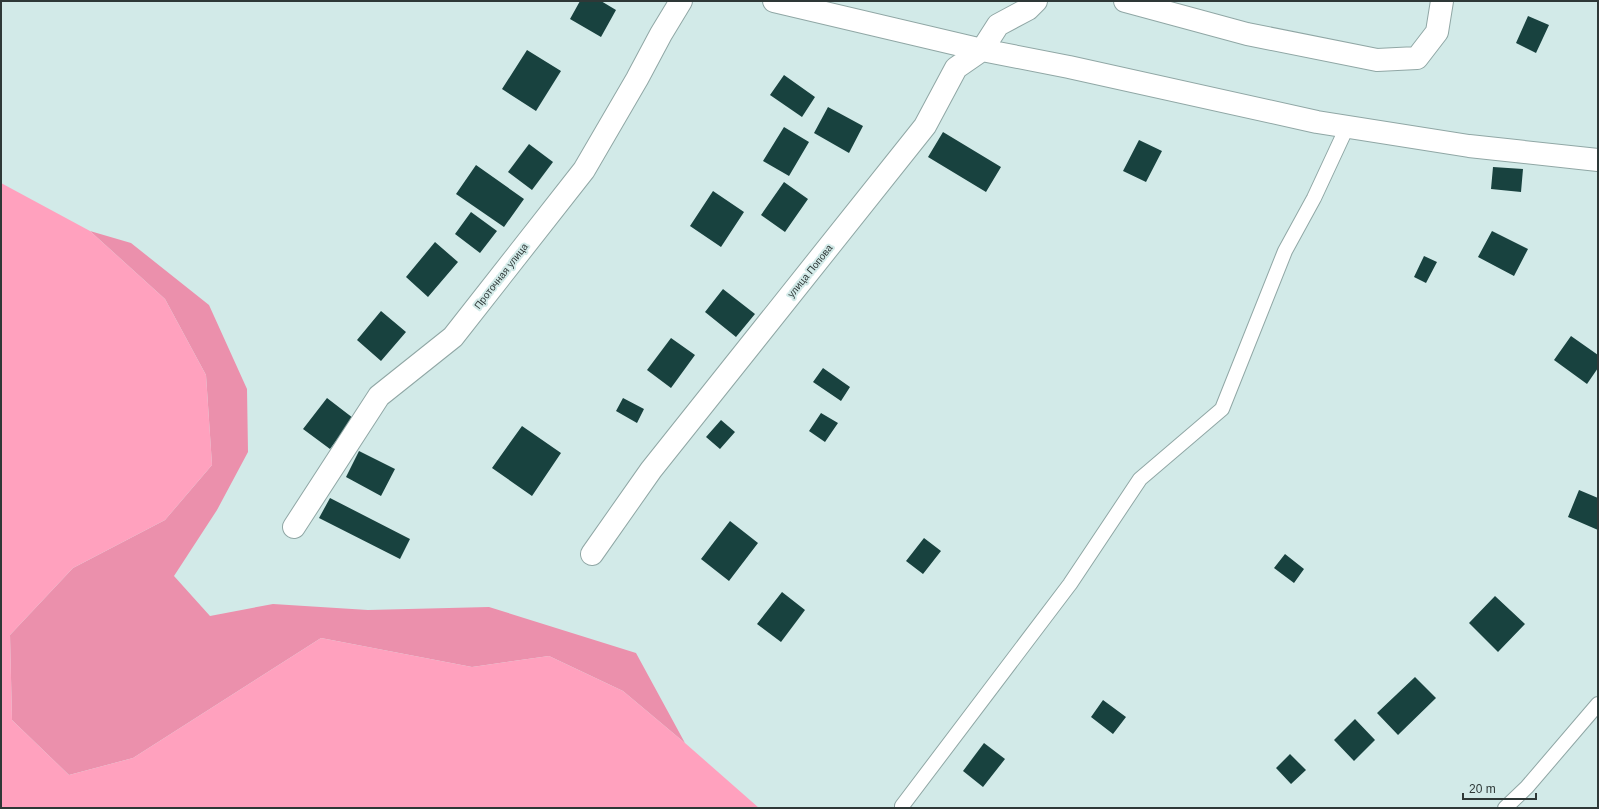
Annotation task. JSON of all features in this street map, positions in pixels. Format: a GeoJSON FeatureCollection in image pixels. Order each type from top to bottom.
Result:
{"type":"FeatureCollection","features":[{"type":"Feature","properties":{"kind":"street","name":"Проточная улица"},"geometry":{"type":"LineString","coordinates":[[294,528],[379,396],[453,338],[584,170],[681,1]]}},
{"type":"Feature","properties":{"kind":"street"},"geometry":{"type":"LineString","coordinates":[[774,1],[982,50],[1069,67],[1317,122],[1469,146],[1598,160]]}},
{"type":"Feature","properties":{"kind":"street","name":"улица Попова"},"geometry":{"type":"LineString","coordinates":[[592,554],[651,470],[925,126],[956,68],[982,50],[998,25],[1028,9],[1036,1]]}},
{"type":"Feature","properties":{"kind":"street"},"geometry":{"type":"LineString","coordinates":[[1125,1],[1247,34],[1377,60],[1417,58],[1437,32],[1442,1]]}},
{"type":"Feature","properties":{"kind":"lane"},"geometry":{"type":"LineString","coordinates":[[902,808],[1070,584],[1140,479],[1222,410],[1285,251],[1314,198],[1347,127]]}},
{"type":"Feature","properties":{"kind":"lane"},"geometry":{"type":"LineString","coordinates":[[1505,808],[1527,787],[1598,704]]}},
{"type":"Feature","properties":{"kind":"shaded area"},"geometry":{"type":"Polygon","coordinates":[[[1,183],[90,231],[165,299],[206,375],[212,465],[165,520],[73,568],[10,635],[12,720],[69,775],[133,758],[321,638],[472,667],[549,656],[623,691],[759,808],[1,808],[1,183]]]}},
{"type":"Feature","properties":{"kind":"shaded area"},"geometry":{"type":"Polygon","coordinates":[[[90,231],[131,243],[209,305],[247,389],[248,452],[217,510],[174,576],[210,616],[273,604],[368,610],[489,607],[636,653],[685,743],[623,691],[549,656],[472,667],[321,638],[133,758],[69,775],[12,720],[10,635],[73,568],[165,520],[212,465],[206,375],[165,299],[90,231]]]}},
{"type":"Feature","properties":{"kind":"building"},"geometry":{"type":"Polygon","coordinates":[[[580,1],[601,1],[616,10],[601,37],[570,19],[580,1]]]}},
{"type":"Feature","properties":{"kind":"building"},"geometry":{"type":"Polygon","coordinates":[[[1528,16],[1549,25],[1536,53],[1516,43],[1528,16]]]}},
{"type":"Feature","properties":{"kind":"building"},"geometry":{"type":"Polygon","coordinates":[[[527,50],[561,71],[536,111],[502,89],[527,50]]]}},
{"type":"Feature","properties":{"kind":"building"},"geometry":{"type":"Polygon","coordinates":[[[784,75],[815,97],[802,117],[770,95],[784,75]]]}},
{"type":"Feature","properties":{"kind":"building"},"geometry":{"type":"Polygon","coordinates":[[[828,107],[863,126],[849,153],[814,133],[828,107]]]}},
{"type":"Feature","properties":{"kind":"building"},"geometry":{"type":"Polygon","coordinates":[[[784,127],[809,142],[789,176],[763,161],[784,127]]]}},
{"type":"Feature","properties":{"kind":"building"},"geometry":{"type":"Polygon","coordinates":[[[943,132],[1001,167],[986,192],[928,157],[943,132]]]}},
{"type":"Feature","properties":{"kind":"building"},"geometry":{"type":"Polygon","coordinates":[[[1139,140],[1162,151],[1146,182],[1123,171],[1139,140]]]}},
{"type":"Feature","properties":{"kind":"building"},"geometry":{"type":"Polygon","coordinates":[[[529,144],[553,162],[532,190],[508,172],[529,144]]]}},
{"type":"Feature","properties":{"kind":"building"},"geometry":{"type":"Polygon","coordinates":[[[476,165],[524,199],[504,227],[456,194],[476,165]]]}},
{"type":"Feature","properties":{"kind":"building"},"geometry":{"type":"Polygon","coordinates":[[[1493,167],[1523,169],[1521,192],[1491,189],[1493,167]]]}},
{"type":"Feature","properties":{"kind":"building"},"geometry":{"type":"Polygon","coordinates":[[[784,182],[808,199],[785,232],[761,215],[784,182]]]}},
{"type":"Feature","properties":{"kind":"building"},"geometry":{"type":"Polygon","coordinates":[[[713,191],[744,212],[721,247],[690,226],[713,191]]]}},
{"type":"Feature","properties":{"kind":"building"},"geometry":{"type":"Polygon","coordinates":[[[471,212],[497,231],[480,253],[455,234],[471,212]]]}},
{"type":"Feature","properties":{"kind":"building"},"geometry":{"type":"Polygon","coordinates":[[[1492,231],[1528,249],[1514,276],[1478,257],[1492,231]]]}},
{"type":"Feature","properties":{"kind":"building"},"geometry":{"type":"Polygon","coordinates":[[[435,242],[458,262],[428,297],[406,277],[435,242]]]}},
{"type":"Feature","properties":{"kind":"building"},"geometry":{"type":"Polygon","coordinates":[[[1424,256],[1437,262],[1426,283],[1414,277],[1424,256]]]}},
{"type":"Feature","properties":{"kind":"building"},"geometry":{"type":"Polygon","coordinates":[[[723,289],[755,314],[736,337],[705,312],[723,289]]]}},
{"type":"Feature","properties":{"kind":"building"},"geometry":{"type":"Polygon","coordinates":[[[381,311],[406,332],[381,361],[357,340],[381,311]]]}},
{"type":"Feature","properties":{"kind":"building"},"geometry":{"type":"Polygon","coordinates":[[[1571,336],[1598,355],[1598,368],[1587,384],[1554,360],[1571,336]]]}},
{"type":"Feature","properties":{"kind":"building"},"geometry":{"type":"Polygon","coordinates":[[[671,338],[695,355],[671,388],[647,370],[671,338]]]}},
{"type":"Feature","properties":{"kind":"building"},"geometry":{"type":"Polygon","coordinates":[[[823,368],[850,387],[841,401],[813,382],[823,368]]]}},
{"type":"Feature","properties":{"kind":"building"},"geometry":{"type":"Polygon","coordinates":[[[327,398],[353,418],[330,449],[303,429],[327,398]]]}},
{"type":"Feature","properties":{"kind":"building"},"geometry":{"type":"Polygon","coordinates":[[[623,398],[644,409],[637,423],[616,411],[623,398]]]}},
{"type":"Feature","properties":{"kind":"building"},"geometry":{"type":"Polygon","coordinates":[[[821,413],[838,423],[825,442],[809,431],[821,413]]]}},
{"type":"Feature","properties":{"kind":"building"},"geometry":{"type":"Polygon","coordinates":[[[721,420],[735,432],[720,449],[706,437],[721,420]]]}},
{"type":"Feature","properties":{"kind":"building"},"geometry":{"type":"Polygon","coordinates":[[[522,426],[561,453],[532,496],[492,468],[522,426]]]}},
{"type":"Feature","properties":{"kind":"building"},"geometry":{"type":"Polygon","coordinates":[[[359,451],[395,469],[381,496],[346,477],[359,451]]]}},
{"type":"Feature","properties":{"kind":"building"},"geometry":{"type":"Polygon","coordinates":[[[1579,490],[1598,498],[1598,530],[1568,517],[1579,490]]]}},
{"type":"Feature","properties":{"kind":"building"},"geometry":{"type":"Polygon","coordinates":[[[330,498],[410,539],[400,559],[319,518],[330,498]]]}},
{"type":"Feature","properties":{"kind":"building"},"geometry":{"type":"Polygon","coordinates":[[[730,521],[758,543],[729,581],[701,559],[730,521]]]}},
{"type":"Feature","properties":{"kind":"building"},"geometry":{"type":"Polygon","coordinates":[[[924,538],[941,551],[923,574],[906,561],[924,538]]]}},
{"type":"Feature","properties":{"kind":"building"},"geometry":{"type":"Polygon","coordinates":[[[1285,554],[1304,569],[1294,583],[1274,568],[1285,554]]]}},
{"type":"Feature","properties":{"kind":"building"},"geometry":{"type":"Polygon","coordinates":[[[782,592],[805,610],[781,642],[757,624],[782,592]]]}},
{"type":"Feature","properties":{"kind":"building"},"geometry":{"type":"Polygon","coordinates":[[[1495,596],[1525,624],[1498,652],[1469,623],[1495,596]]]}},
{"type":"Feature","properties":{"kind":"building"},"geometry":{"type":"Polygon","coordinates":[[[1415,677],[1436,698],[1398,735],[1377,713],[1415,677]]]}},
{"type":"Feature","properties":{"kind":"building"},"geometry":{"type":"Polygon","coordinates":[[[1103,700],[1126,717],[1113,734],[1091,717],[1103,700]]]}},
{"type":"Feature","properties":{"kind":"building"},"geometry":{"type":"Polygon","coordinates":[[[1355,719],[1375,740],[1354,761],[1334,740],[1355,719]]]}},
{"type":"Feature","properties":{"kind":"building"},"geometry":{"type":"Polygon","coordinates":[[[984,743],[1005,759],[983,787],[963,771],[984,743]]]}},
{"type":"Feature","properties":{"kind":"building"},"geometry":{"type":"Polygon","coordinates":[[[1290,754],[1306,770],[1291,784],[1276,768],[1290,754]]]}}]}
